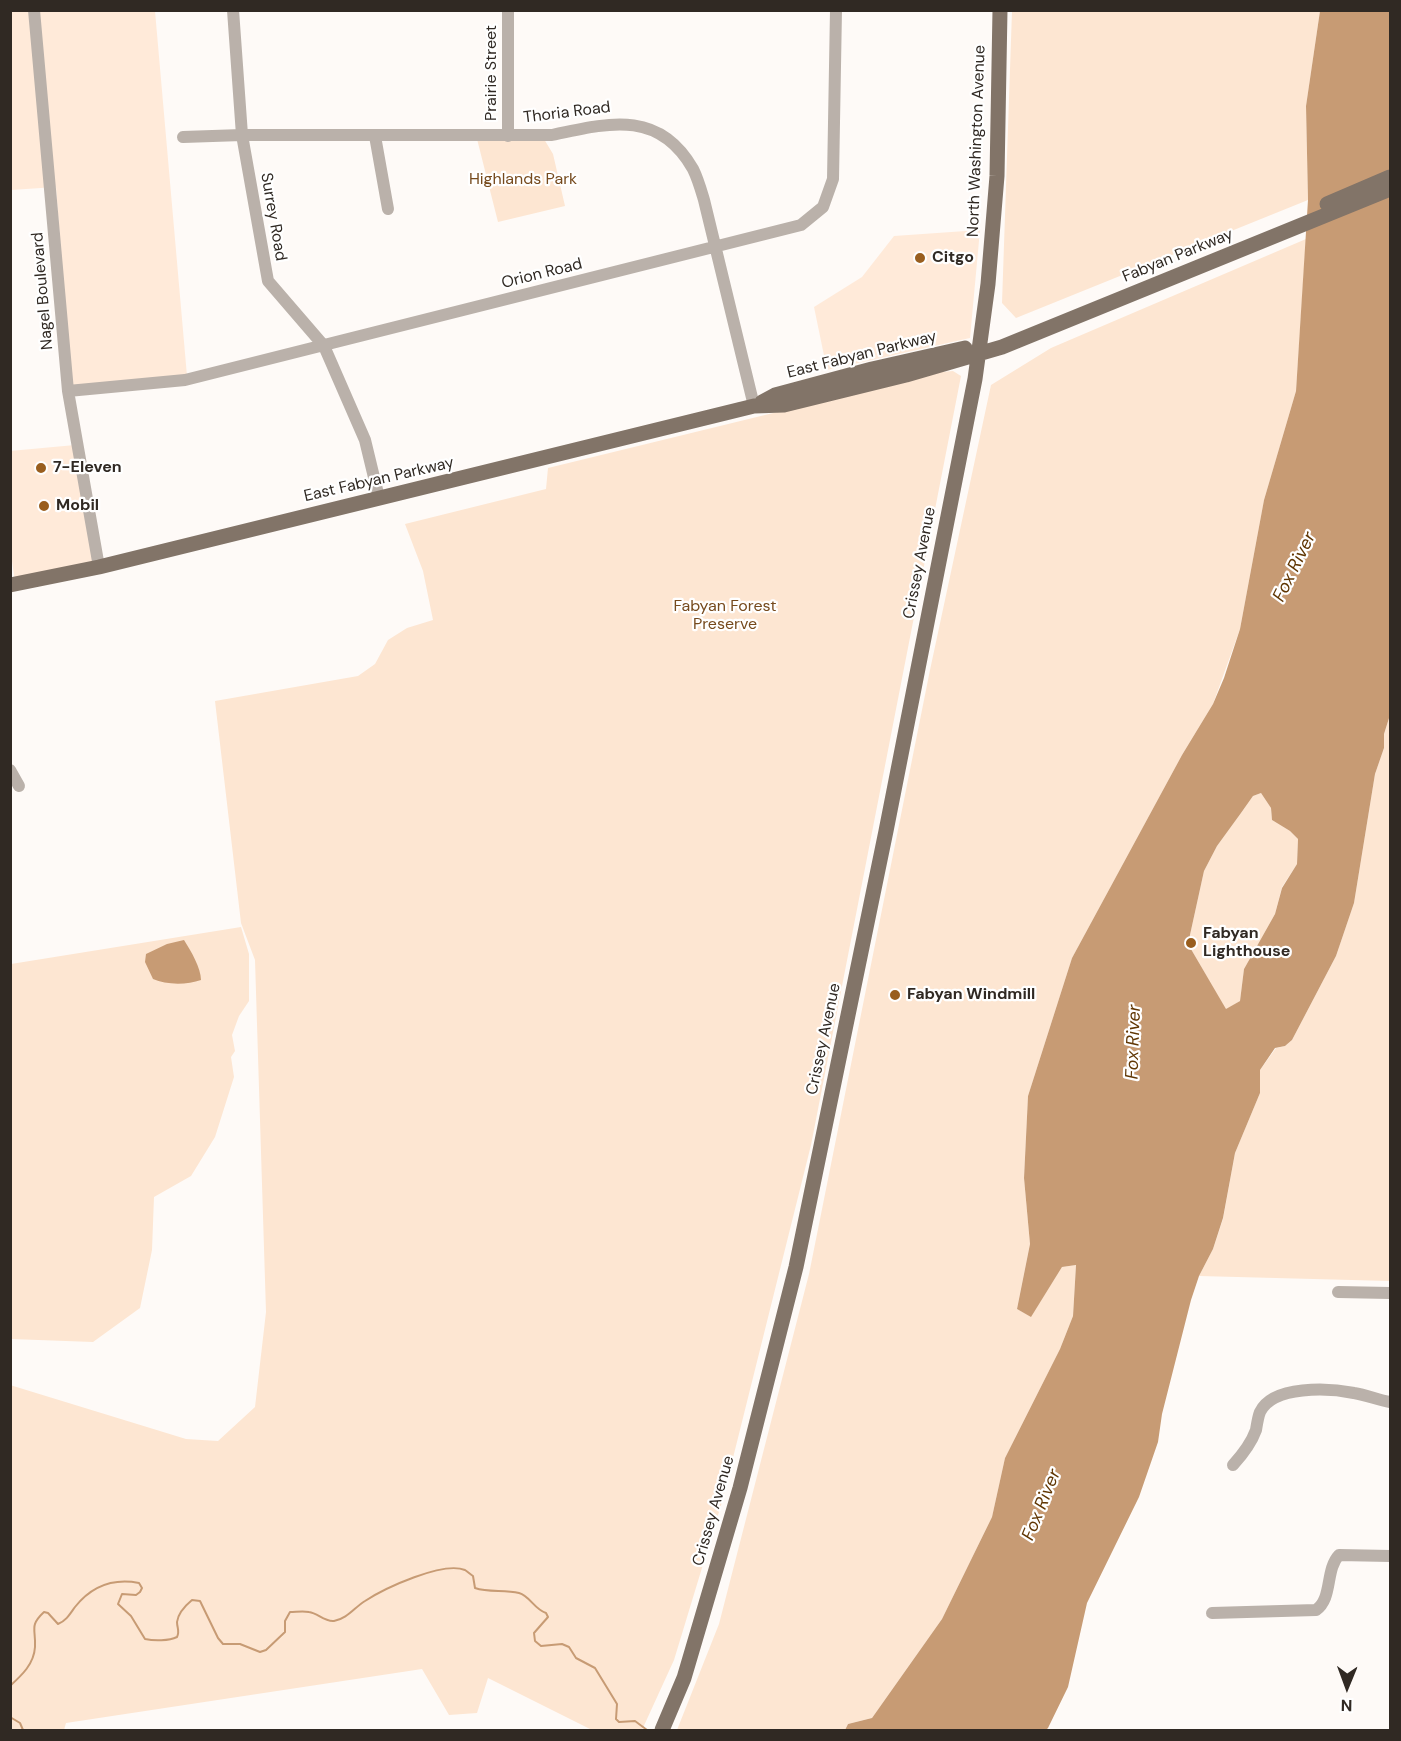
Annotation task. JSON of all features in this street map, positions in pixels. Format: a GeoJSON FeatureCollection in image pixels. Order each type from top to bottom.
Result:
{"type":"FeatureCollection","features":[{"type":"Feature","properties":{"kind":"main road","name":"North Washington Avenue"},"geometry":{"type":"LineString","coordinates":[[980,350],[997,176],[1000,10]]}},
{"type":"Feature","properties":{"kind":"main road","name":"Fabyan Parkway"},"geometry":{"type":"LineString","coordinates":[[1109,299],[1390,177]]}},
{"type":"Feature","properties":{"kind":"main road","name":"Fabyan Parkway"},"geometry":{"type":"LineString","coordinates":[[980,350],[1390,189]]}},
{"type":"Feature","properties":{"kind":"main road","name":"East Fabyan Parkway"},"geometry":{"type":"LineString","coordinates":[[10,585],[99,567],[754,406],[775,395],[872,369],[980,350]]}},
{"type":"Feature","properties":{"kind":"main road","name":"Crissey Avenue"},"geometry":{"type":"LineString","coordinates":[[663,1729],[684,1678],[740,1488],[796,1267],[886,831],[980,350]]}},
{"type":"Feature","properties":{"kind":"street","name":"Nagel Boulevard"},"geometry":{"type":"LineString","coordinates":[[34,10],[68,391],[99,567]]}},
{"type":"Feature","properties":{"kind":"street","name":"Surrey Road"},"geometry":{"type":"LineString","coordinates":[[233,10],[242,135],[268,281],[324,346],[365,440],[380,498]]}},
{"type":"Feature","properties":{"kind":"street","name":"Prairie Street"},"geometry":{"type":"LineString","coordinates":[[508,10],[508,136]]}},
{"type":"Feature","properties":{"kind":"street","name":"Orion Road"},"geometry":{"type":"LineString","coordinates":[[68,391],[185,380],[801,225],[823,207],[833,179],[836,10]]}},
{"type":"Feature","properties":{"kind":"street","name":"Thoria Road"},"geometry":{"type":"LineString","coordinates":[[183,137],[552,135],[620,123],[635,125],[658,133],[681,151],[694,171],[704,200],[754,406]]}},
{"type":"Feature","properties":{"kind":"street"},"geometry":{"type":"LineString","coordinates":[[375,136],[388,210]]}},
{"type":"Feature","properties":{"kind":"street"},"geometry":{"type":"LineString","coordinates":[[10,770],[19,786]]}},
{"type":"Feature","properties":{"kind":"street"},"geometry":{"type":"LineString","coordinates":[[1338,1292],[1390,1293]]}},
{"type":"Feature","properties":{"kind":"street"},"geometry":{"type":"LineString","coordinates":[[1233,1465],[1245,1452],[1255,1432],[1260,1412],[1270,1399],[1292,1392],[1320,1390],[1353,1392],[1390,1402]]}},
{"type":"Feature","properties":{"kind":"street"},"geometry":{"type":"LineString","coordinates":[[1212,1613],[1316,1610],[1324,1602],[1331,1569],[1339,1555],[1390,1556]]}},
{"type":"Feature","properties":{"kind":"shaded area"},"geometry":{"type":"Polygon","coordinates":[[[11,11],[155,11],[187,376],[71,387],[56,187],[11,190],[11,11]]]}},
{"type":"Feature","properties":{"kind":"shaded area"},"geometry":{"type":"Polygon","coordinates":[[[980,230],[970,338],[827,370],[814,307],[862,277],[894,236],[980,230]]]}},
{"type":"Feature","properties":{"kind":"shaded area"},"geometry":{"type":"Polygon","coordinates":[[[75,445],[96,565],[15,582],[10,547],[10,451],[75,445]]]}},
{"type":"Feature","properties":{"kind":"green space"},"geometry":{"type":"Polygon","coordinates":[[[1012,11],[1320,11],[1306,106],[1308,200],[1016,318],[1002,303],[1012,11]]]}},
{"type":"Feature","properties":{"kind":"green space","name":"Highlands Park"},"geometry":{"type":"Polygon","coordinates":[[[477,139],[544,139],[553,154],[565,206],[498,222],[477,139]]]}},
{"type":"Feature","properties":{"kind":"green space"},"geometry":{"type":"Polygon","coordinates":[[[1306,239],[1296,391],[1264,500],[1240,629],[1213,704],[1182,755],[1072,958],[1028,1096],[1024,1178],[1030,1244],[1017,1309],[1031,1316],[1062,1267],[1076,1265],[1073,1316],[1060,1349],[1005,1458],[992,1517],[942,1619],[872,1718],[848,1724],[845,1730],[677,1730],[719,1624],[809,1274],[930,670],[991,385],[1051,348],[1306,239]]]}},
{"type":"Feature","properties":{"kind":"green space","name":"Fabyan Forest Preserve"},"geometry":{"type":"Polygon","coordinates":[[[953,371],[961,376],[811,1145],[722,1502],[674,1660],[642,1730],[592,1730],[488,1678],[477,1713],[449,1715],[422,1669],[66,1723],[64,1730],[11,1730],[10,1385],[186,1439],[218,1441],[255,1407],[266,1312],[255,960],[241,923],[215,701],[358,676],[375,664],[388,640],[407,628],[433,620],[423,571],[405,524],[546,489],[548,468],[941,372],[953,371]]]}},
{"type":"Feature","properties":{"kind":"green space"},"geometry":{"type":"Polygon","coordinates":[[[1390,715],[1390,1281],[1199,1276],[1213,1249],[1223,1219],[1235,1153],[1260,1093],[1260,1070],[1276,1048],[1285,1046],[1292,1040],[1336,956],[1354,903],[1375,774],[1384,748],[1384,734],[1390,715]]]}},
{"type":"Feature","properties":{"kind":"green space"},"geometry":{"type":"Polygon","coordinates":[[[1261,793],[1271,808],[1272,820],[1298,839],[1297,864],[1282,887],[1275,914],[1244,969],[1240,1001],[1226,1010],[1188,944],[1204,871],[1217,846],[1253,796],[1261,793]]]}},
{"type":"Feature","properties":{"kind":"green space"},"geometry":{"type":"Polygon","coordinates":[[[241,927],[249,954],[249,1001],[239,1016],[232,1035],[235,1051],[231,1057],[234,1077],[215,1137],[191,1176],[154,1197],[152,1250],[140,1308],[93,1342],[11,1339],[11,964],[241,927]]]}},
{"type":"Feature","properties":{"kind":"water","name":"Fox River"},"geometry":{"type":"Polygon","coordinates":[[[1320,11],[1390,11],[1390,715],[1384,734],[1384,748],[1375,774],[1354,903],[1336,956],[1292,1040],[1285,1046],[1275,1048],[1260,1070],[1260,1093],[1235,1153],[1223,1218],[1213,1249],[1199,1276],[1191,1300],[1162,1414],[1158,1442],[1139,1497],[1087,1603],[1068,1687],[1048,1728],[1046,1730],[845,1730],[848,1724],[872,1718],[942,1619],[992,1517],[1005,1458],[1060,1349],[1073,1316],[1076,1265],[1062,1267],[1031,1317],[1017,1309],[1030,1244],[1024,1178],[1028,1096],[1072,958],[1182,755],[1213,704],[1240,629],[1264,500],[1296,391],[1308,200],[1306,106],[1320,11]],[[1261,793],[1253,796],[1217,846],[1204,871],[1188,944],[1226,1009],[1240,1001],[1244,969],[1275,914],[1282,888],[1297,864],[1298,839],[1272,820],[1271,808],[1261,793]]]}},
{"type":"Feature","properties":{"kind":"water"},"geometry":{"type":"Polygon","coordinates":[[[184,940],[197,965],[201,980],[177,984],[153,979],[145,962],[146,954],[167,944],[184,940]]]}},
{"type":"Feature","properties":{"kind":"waterway"},"geometry":{"type":"LineString","coordinates":[[10,1686],[30,1664],[35,1647],[34,1628],[39,1617],[44,1612],[48,1613],[58,1624],[66,1619],[88,1594],[112,1583],[139,1583],[142,1588],[136,1595],[122,1594],[118,1604],[131,1616],[145,1639],[161,1640],[177,1637],[179,1616],[192,1600],[200,1601],[223,1644],[240,1644],[260,1652],[266,1650],[285,1632],[285,1621],[290,1612],[309,1612],[327,1620],[339,1620],[386,1589],[429,1572],[455,1568],[465,1570],[473,1576],[475,1588],[519,1593],[546,1613],[548,1617],[534,1633],[535,1641],[541,1646],[562,1644],[569,1647],[576,1658],[595,1668],[617,1704],[616,1719],[619,1722],[635,1721],[647,1730]]}},
{"type":"Feature","properties":{"kind":"waterway"},"geometry":{"type":"LineString","coordinates":[[10,1717],[20,1723],[23,1730]]}},
{"type":"Feature","properties":{"kind":"place","name":"Citgo"},"geometry":{"type":"Point","coordinates":[920,258]}},
{"type":"Feature","properties":{"kind":"place","name":"7-Eleven"},"geometry":{"type":"Point","coordinates":[41,468]}},
{"type":"Feature","properties":{"kind":"place","name":"Mobil"},"geometry":{"type":"Point","coordinates":[44,506]}},
{"type":"Feature","properties":{"kind":"place","name":"Fabyan Lighthouse"},"geometry":{"type":"Point","coordinates":[1191,943]}},
{"type":"Feature","properties":{"kind":"place","name":"Fabyan Windmill"},"geometry":{"type":"Point","coordinates":[895,995]}}]}
